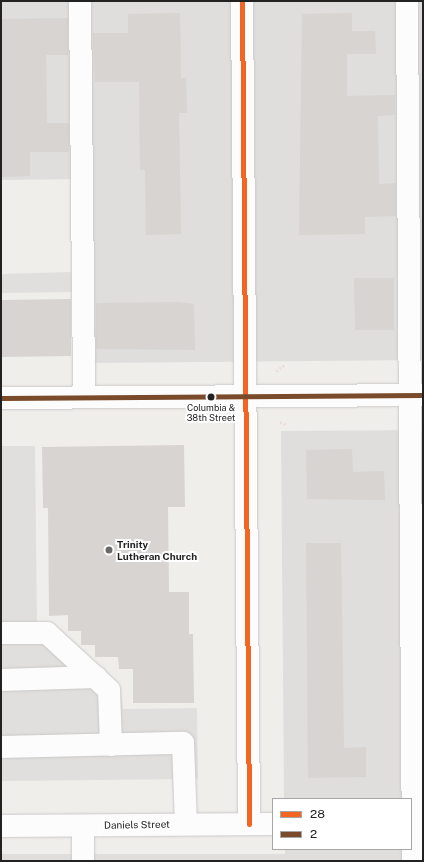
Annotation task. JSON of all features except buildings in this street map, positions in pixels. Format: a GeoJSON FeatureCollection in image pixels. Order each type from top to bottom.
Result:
{"type":"FeatureCollection","features":[{"type":"Feature","properties":{"kind":"street"},"geometry":{"type":"LineString","coordinates":[[80,1],[84,397]]}},
{"type":"Feature","properties":{"kind":"street"},"geometry":{"type":"LineString","coordinates":[[242,1],[249,824]]}},
{"type":"Feature","properties":{"kind":"street"},"geometry":{"type":"LineString","coordinates":[[407,1],[417,395],[416,823],[413,861]]}},
{"type":"Feature","properties":{"kind":"street"},"geometry":{"type":"LineString","coordinates":[[1,398],[417,395]]}},
{"type":"Feature","properties":{"kind":"street"},"geometry":{"type":"LineString","coordinates":[[1,633],[47,633],[109,690],[111,744]]}},
{"type":"Feature","properties":{"kind":"street"},"geometry":{"type":"LineString","coordinates":[[1,680],[96,678]]}},
{"type":"Feature","properties":{"kind":"street"},"geometry":{"type":"LineString","coordinates":[[1,747],[183,743],[186,824]]}},
{"type":"Feature","properties":{"kind":"street","name":"Daniels Street"},"geometry":{"type":"LineString","coordinates":[[1,826],[272,824]]}},
{"type":"Feature","properties":{"kind":"street"},"geometry":{"type":"LineString","coordinates":[[83,826],[84,861]]}},
{"type":"Feature","properties":{"kind":"path"},"geometry":{"type":"LineString","coordinates":[[276,371],[284,365]]}},
{"type":"Feature","properties":{"kind":"shaded area"},"geometry":{"type":"Polygon","coordinates":[[[1,1],[423,1],[423,360],[93,363],[90,179],[1,180],[1,1]]]}},
{"type":"Feature","properties":{"kind":"shaded area"},"geometry":{"type":"Polygon","coordinates":[[[71,272],[72,292],[1,293],[1,274],[71,272]]]}},
{"type":"Feature","properties":{"kind":"shaded area"},"geometry":{"type":"Polygon","coordinates":[[[423,430],[423,861],[1,861],[1,854],[285,854],[285,850],[412,850],[412,798],[284,798],[281,431],[423,430]]]}},
{"type":"Feature","properties":{"kind":"shaded area"},"geometry":{"type":"Polygon","coordinates":[[[1,446],[35,446],[37,626],[111,676],[120,687],[123,709],[197,708],[198,779],[1,781],[1,446]]]}},
{"type":"Feature","properties":{"kind":"transit line","name":"28"},"geometry":{"type":"LineString","coordinates":[[242,1],[249,824]]}},
{"type":"Feature","properties":{"kind":"transit line","name":"2"},"geometry":{"type":"LineString","coordinates":[[1,398],[423,395]]}},
{"type":"Feature","properties":{"kind":"place","name":"Columbia & 38th Street"},"geometry":{"type":"Point","coordinates":[211,397]}},
{"type":"Feature","properties":{"kind":"place","name":"Trinity Lutheran Church"},"geometry":{"type":"Point","coordinates":[109,550]}}]}
